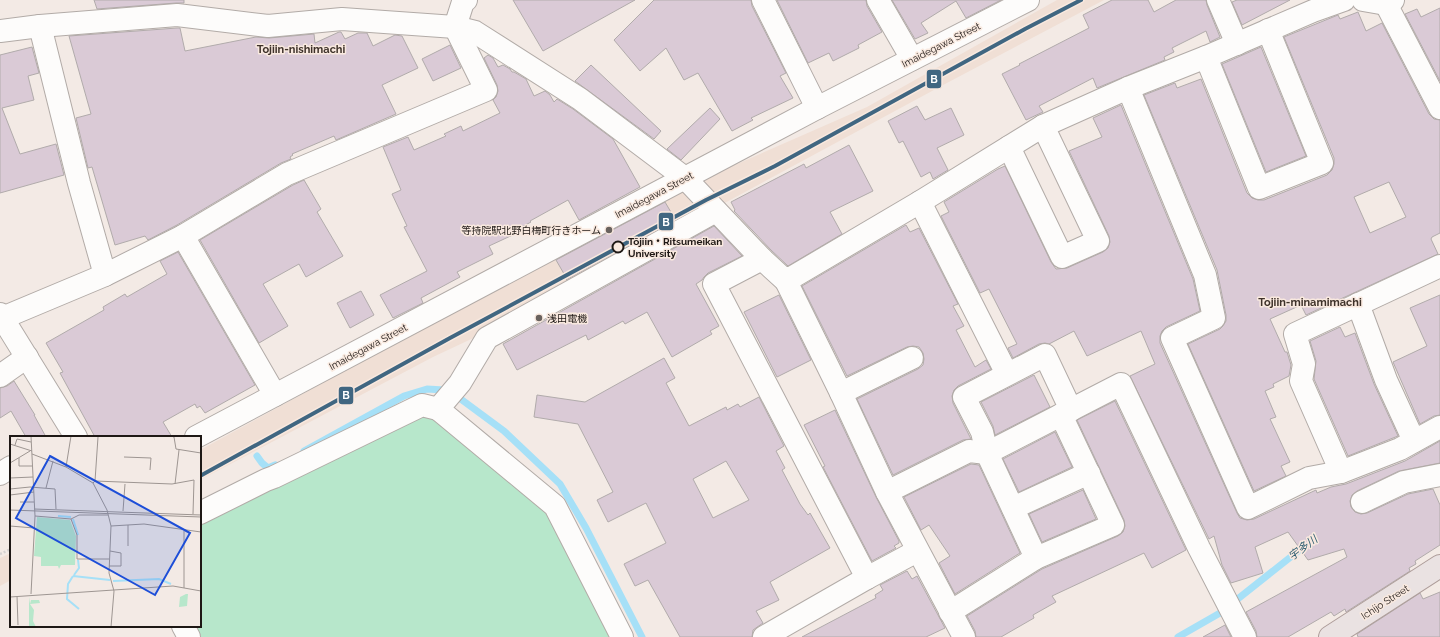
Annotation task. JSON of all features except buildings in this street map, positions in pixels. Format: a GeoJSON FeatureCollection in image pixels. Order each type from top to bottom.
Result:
{"type":"FeatureCollection","features":[{"type":"Feature","properties":{"kind":"main road","name":"Ichijo Street"},"geometry":{"type":"LineString","coordinates":[[1340,634],[1440,566]]}},
{"type":"Feature","properties":{"kind":"street"},"geometry":{"type":"LineString","coordinates":[[763,0],[817,108]]}},
{"type":"Feature","properties":{"kind":"street"},"geometry":{"type":"LineString","coordinates":[[878,0],[912,59]]}},
{"type":"Feature","properties":{"kind":"street"},"geometry":{"type":"LineString","coordinates":[[1218,0],[1237,44]]}},
{"type":"Feature","properties":{"kind":"street"},"geometry":{"type":"LineString","coordinates":[[786,281],[920,202],[1043,126],[1128,88],[1206,57],[1313,11],[1344,0]]}},
{"type":"Feature","properties":{"kind":"street"},"geometry":{"type":"LineString","coordinates":[[1363,0],[1389,2],[1440,108]]}},
{"type":"Feature","properties":{"kind":"street"},"geometry":{"type":"LineString","coordinates":[[69,435],[27,357],[1,317],[104,275],[183,236],[287,174],[486,90],[455,28],[464,1]]}},
{"type":"Feature","properties":{"kind":"street","name":"Imaidegawa Street"},"geometry":{"type":"LineString","coordinates":[[198,436],[817,108],[1023,1]]}},
{"type":"Feature","properties":{"kind":"street"},"geometry":{"type":"LineString","coordinates":[[0,31],[174,8],[268,26],[342,19],[455,28],[475,32],[580,99],[685,178],[762,259],[786,281],[841,393],[887,492],[964,637]]}},
{"type":"Feature","properties":{"kind":"street"},"geometry":{"type":"LineString","coordinates":[[40,26],[79,183],[104,275]]}},
{"type":"Feature","properties":{"kind":"street"},"geometry":{"type":"LineString","coordinates":[[1206,57],[1259,188],[1322,163],[1268,30]]}},
{"type":"Feature","properties":{"kind":"street"},"geometry":{"type":"LineString","coordinates":[[1128,88],[1205,275],[1214,318],[1172,338],[1248,508],[1309,478],[1341,472],[1400,449],[1440,427]]}},
{"type":"Feature","properties":{"kind":"street"},"geometry":{"type":"LineString","coordinates":[[1009,147],[1062,257],[1098,241],[1043,126]]}},
{"type":"Feature","properties":{"kind":"street"},"geometry":{"type":"LineString","coordinates":[[920,202],[1007,374]]}},
{"type":"Feature","properties":{"kind":"street"},"geometry":{"type":"LineString","coordinates":[[201,512],[422,405],[448,397],[487,338],[716,211]]}},
{"type":"Feature","properties":{"kind":"street"},"geometry":{"type":"LineString","coordinates":[[183,236],[275,395]]}},
{"type":"Feature","properties":{"kind":"street"},"geometry":{"type":"LineString","coordinates":[[762,259],[714,284],[867,578]]}},
{"type":"Feature","properties":{"kind":"street"},"geometry":{"type":"LineString","coordinates":[[1341,472],[1301,381],[1304,364],[1295,334],[1440,266]]}},
{"type":"Feature","properties":{"kind":"street"},"geometry":{"type":"LineString","coordinates":[[1358,304],[1386,380],[1414,441]]}},
{"type":"Feature","properties":{"kind":"street"},"geometry":{"type":"LineString","coordinates":[[950,612],[1036,558],[1113,525],[1089,473],[1045,355],[964,397],[982,432],[987,453],[1036,558]]}},
{"type":"Feature","properties":{"kind":"street"},"geometry":{"type":"LineString","coordinates":[[0,376],[27,357]]}},
{"type":"Feature","properties":{"kind":"street"},"geometry":{"type":"LineString","coordinates":[[841,393],[912,358]]}},
{"type":"Feature","properties":{"kind":"street"},"geometry":{"type":"LineString","coordinates":[[887,492],[969,451],[987,453],[1121,384],[1199,548],[1245,637]]}},
{"type":"Feature","properties":{"kind":"street"},"geometry":{"type":"LineString","coordinates":[[448,397],[555,506],[622,637]]}},
{"type":"Feature","properties":{"kind":"street"},"geometry":{"type":"LineString","coordinates":[[0,474],[10,468]]}},
{"type":"Feature","properties":{"kind":"street"},"geometry":{"type":"LineString","coordinates":[[1013,508],[1089,473]]}},
{"type":"Feature","properties":{"kind":"street"},"geometry":{"type":"LineString","coordinates":[[1362,502],[1404,482],[1440,475]]}},
{"type":"Feature","properties":{"kind":"street"},"geometry":{"type":"LineString","coordinates":[[764,637],[917,551]]}},
{"type":"Feature","properties":{"kind":"path"},"geometry":{"type":"LineString","coordinates":[[0,554],[10,549]]}},
{"type":"Feature","properties":{"kind":"shaded area"},"geometry":{"type":"Polygon","coordinates":[[[1057,0],[1104,0],[945,84],[482,334],[433,357],[201,479],[201,449],[671,193],[867,107],[1057,0]]]}},
{"type":"Feature","properties":{"kind":"shaded area"},"geometry":{"type":"Polygon","coordinates":[[[10,553],[10,581],[0,586],[0,558],[10,553]]]}},
{"type":"Feature","properties":{"kind":"green space"},"geometry":{"type":"Polygon","coordinates":[[[422,412],[436,417],[537,493],[614,637],[201,637],[196,627],[201,627],[201,518],[422,412]]]}},
{"type":"Feature","properties":{"kind":"waterway"},"geometry":{"type":"LineString","coordinates":[[304,451],[404,396],[427,389],[444,390],[458,397],[504,431],[560,484],[586,528],[642,637]]}},
{"type":"Feature","properties":{"kind":"waterway"},"geometry":{"type":"LineString","coordinates":[[257,456],[268,468],[275,465]]}},
{"type":"Feature","properties":{"kind":"waterway","name":"宇多川"},"geometry":{"type":"LineString","coordinates":[[1178,637],[1220,613],[1307,544]]}},
{"type":"Feature","properties":{"kind":"transit line","name":"B"},"geometry":{"type":"LineString","coordinates":[[201,475],[450,338],[706,200],[775,166],[1025,29],[1081,0]]}},
{"type":"Feature","properties":{"kind":"place","name":"等持院駅北野白梅町行きホーム"},"geometry":{"type":"Point","coordinates":[609,230]}},
{"type":"Feature","properties":{"kind":"place","name":"Tōjiin・Ritsumeikan University"},"geometry":{"type":"Point","coordinates":[618,247]}},
{"type":"Feature","properties":{"kind":"place","name":"浅田電機"},"geometry":{"type":"Point","coordinates":[539,318]}},
{"type":"Feature","properties":{"kind":"district","name":"Tojiin-nishimachi"},"geometry":{"type":"Point","coordinates":[301,49]}},
{"type":"Feature","properties":{"kind":"district","name":"Tojiin-minamimachi"},"geometry":{"type":"Point","coordinates":[1310,302]}}]}
